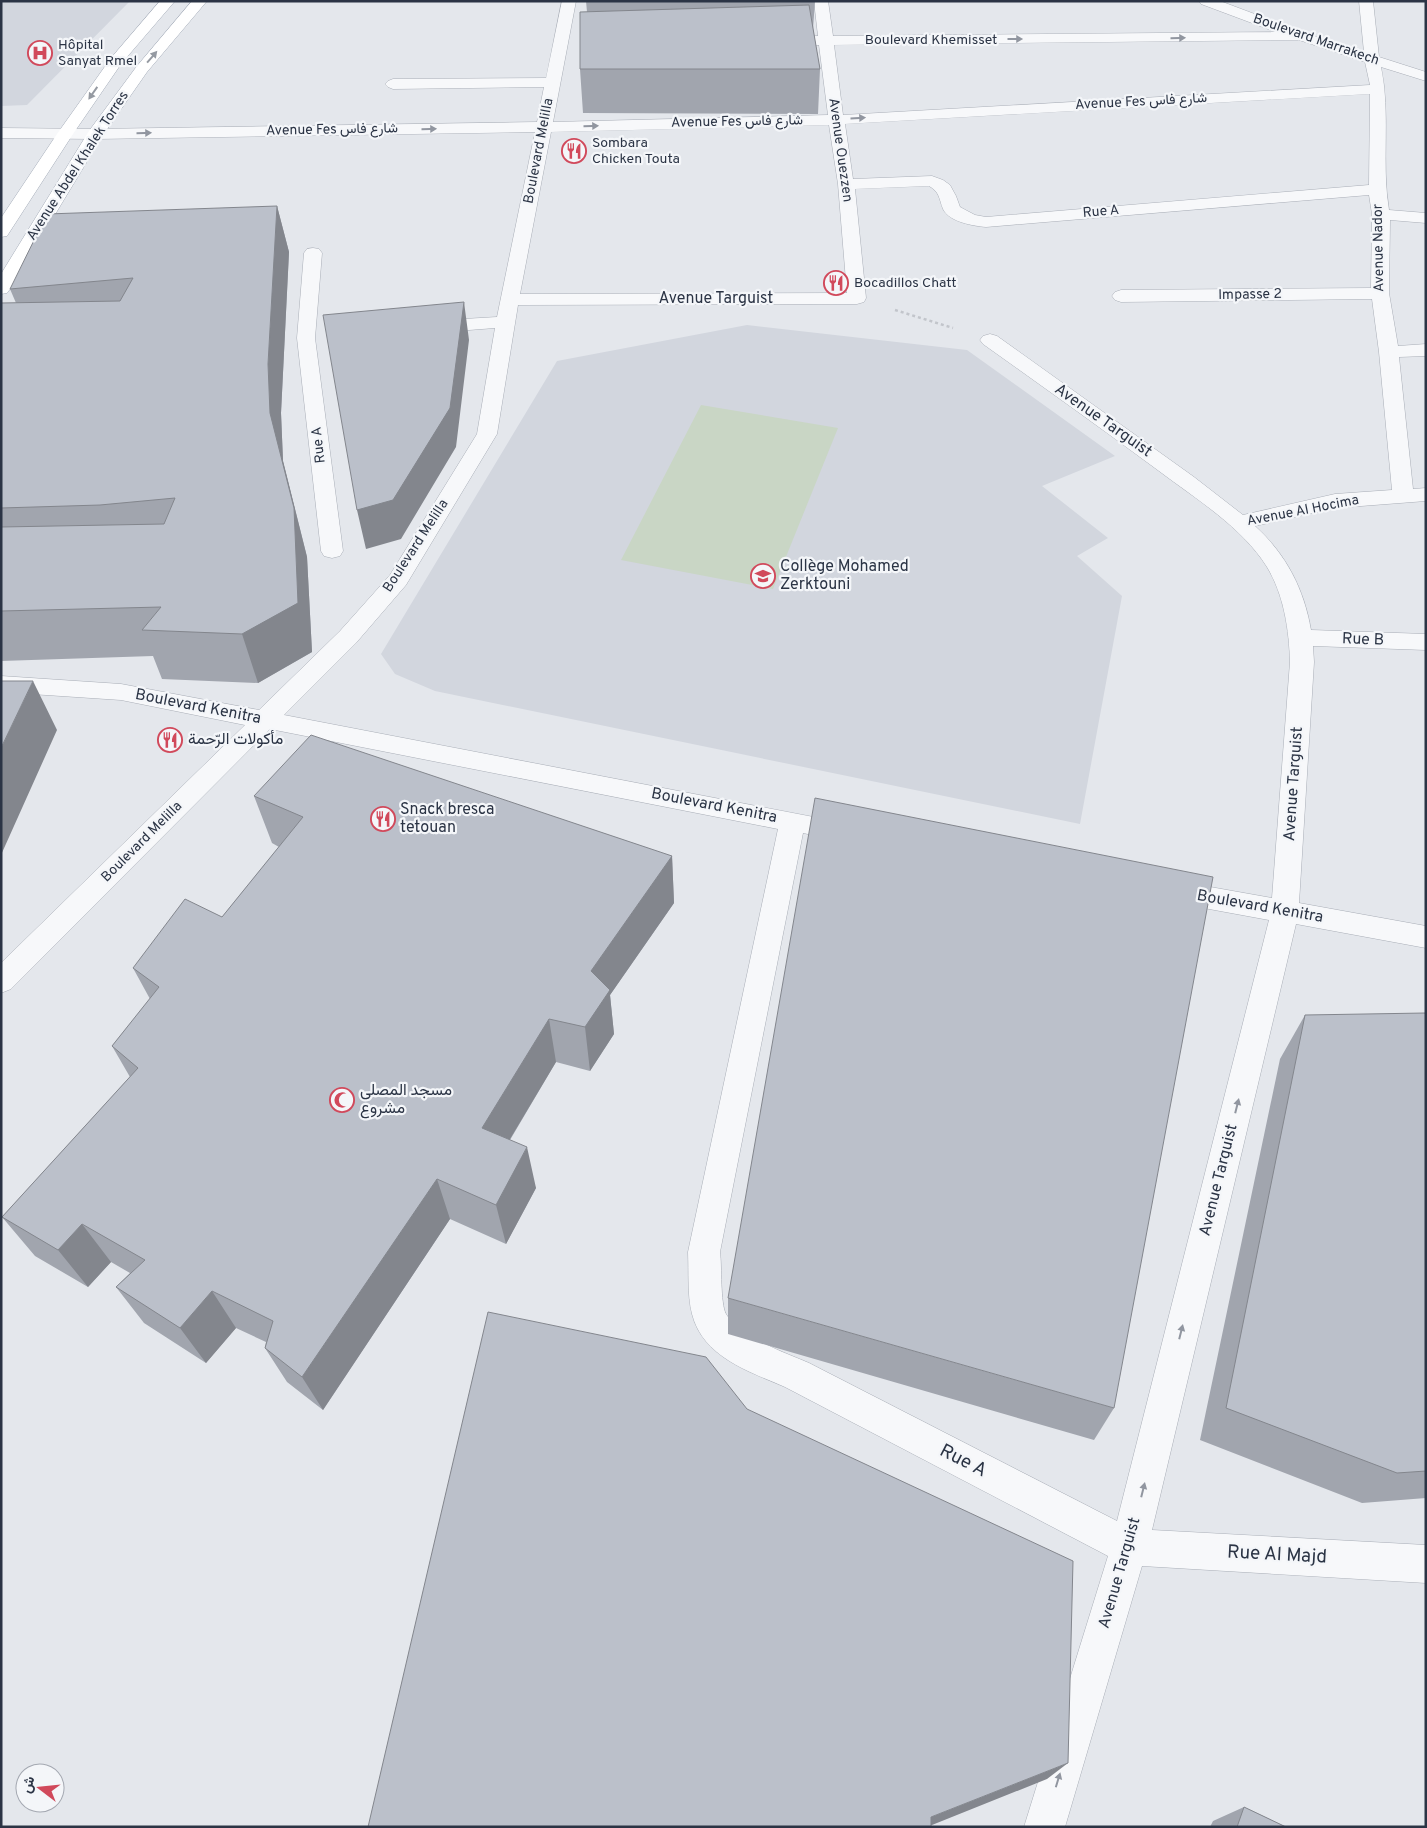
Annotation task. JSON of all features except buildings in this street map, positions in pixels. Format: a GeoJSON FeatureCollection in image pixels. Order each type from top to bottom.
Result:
{"type":"FeatureCollection","features":[{"type":"Feature","properties":{"kind":"main road","name":"Avenue Abdel Khalek Torres"},"geometry":{"type":"LineString","coordinates":[[1,232],[65,134],[116,61],[168,1]]}},
{"type":"Feature","properties":{"kind":"main road","name":"Avenue Abdel Khalek Torres"},"geometry":{"type":"LineString","coordinates":[[1,289],[95,134],[142,69],[200,1]]}},
{"type":"Feature","properties":{"kind":"street","name":"Boulevard Melilla"},"geometry":{"type":"LineString","coordinates":[[1,981],[348,637],[398,580],[487,434],[506,322],[553,82],[566,43],[570,1]]}},
{"type":"Feature","properties":{"kind":"street","name":"Avenue Ouezzen"},"geometry":{"type":"LineString","coordinates":[[821,1],[846,184],[857,298]]}},
{"type":"Feature","properties":{"kind":"street","name":"Boulevard Marrakech"},"geometry":{"type":"LineString","coordinates":[[1206,1],[1300,36],[1426,77]]}},
{"type":"Feature","properties":{"kind":"street","name":"Avenue Nador"},"geometry":{"type":"LineString","coordinates":[[1366,1],[1372,58],[1378,89],[1377,189],[1381,214],[1380,293],[1389,352],[1403,495]]}},
{"type":"Feature","properties":{"kind":"street","name":"Boulevard Khemisset"},"geometry":{"type":"LineString","coordinates":[[762,42],[1300,36]]}},
{"type":"Feature","properties":{"kind":"street"},"geometry":{"type":"LineString","coordinates":[[393,84],[553,82]]}},
{"type":"Feature","properties":{"kind":"street","name":"Avenue Fes شارع فاس"},"geometry":{"type":"LineString","coordinates":[[1,132],[95,134],[836,120],[1378,89]]}},
{"type":"Feature","properties":{"kind":"street","name":"Rue A"},"geometry":{"type":"LineString","coordinates":[[846,184],[932,181],[942,185],[948,193],[952,209],[970,220],[986,222],[1377,189]]}},
{"type":"Feature","properties":{"kind":"street"},"geometry":{"type":"LineString","coordinates":[[1381,214],[1426,218]]}},
{"type":"Feature","properties":{"kind":"street","name":"Rue A"},"geometry":{"type":"LineString","coordinates":[[313,253],[316,338],[332,551]]}},
{"type":"Feature","properties":{"kind":"street","name":"Impasse 2"},"geometry":{"type":"LineString","coordinates":[[1121,296],[1380,293]]}},
{"type":"Feature","properties":{"kind":"street","name":"Avenue Targuist"},"geometry":{"type":"LineString","coordinates":[[511,300],[857,298]]}},
{"type":"Feature","properties":{"kind":"street"},"geometry":{"type":"LineString","coordinates":[[412,329],[506,322]]}},
{"type":"Feature","properties":{"kind":"street","name":"Avenue Targuist"},"geometry":{"type":"LineString","coordinates":[[990,340],[1163,464],[1239,523],[1272,557],[1286,581],[1301,638],[1302,662],[1285,912],[1128,1547],[1044,1827]]}},
{"type":"Feature","properties":{"kind":"street"},"geometry":{"type":"LineString","coordinates":[[1389,352],[1426,350]]}},
{"type":"Feature","properties":{"kind":"street","name":"Avenue Al Hocima"},"geometry":{"type":"LineString","coordinates":[[1239,523],[1335,502],[1426,494]]}},
{"type":"Feature","properties":{"kind":"street","name":"Rue B"},"geometry":{"type":"LineString","coordinates":[[1301,638],[1426,642]]}},
{"type":"Feature","properties":{"kind":"street","name":"Boulevard Kenitra"},"geometry":{"type":"LineString","coordinates":[[1,684],[121,692],[866,835]]}},
{"type":"Feature","properties":{"kind":"street","name":"Rue A"},"geometry":{"type":"LineString","coordinates":[[792,822],[704,1252],[709,1315],[722,1336],[754,1355],[797,1375],[1128,1547]]}},
{"type":"Feature","properties":{"kind":"street","name":"Boulevard Kenitra"},"geometry":{"type":"LineString","coordinates":[[1148,887],[1426,936]]}},
{"type":"Feature","properties":{"kind":"street","name":"Rue Al Majd"},"geometry":{"type":"LineString","coordinates":[[1128,1547],[1426,1564]]}},
{"type":"Feature","properties":{"kind":"path"},"geometry":{"type":"LineString","coordinates":[[857,298],[990,340]]}},
{"type":"Feature","properties":{"kind":"shaded area","name":"Hôpital Sanyat Rmel"},"geometry":{"type":"Polygon","coordinates":[[[1,1],[130,1],[27,105],[1,106],[1,1]]]}},
{"type":"Feature","properties":{"kind":"shaded area","name":"Collège Mohamed Zerktouni"},"geometry":{"type":"Polygon","coordinates":[[[747,325],[967,350],[1115,456],[1042,486],[1108,538],[1077,556],[1122,596],[1080,824],[435,691],[395,674],[381,654],[557,361],[747,325]]]}},
{"type":"Feature","properties":{"kind":"green space"},"geometry":{"type":"Polygon","coordinates":[[[701,405],[838,428],[773,589],[621,560],[701,405]]]}},
{"type":"Feature","properties":{"kind":"place","name":"Hôpital Sanyat Rmel"},"geometry":{"type":"Point","coordinates":[40,53]}},
{"type":"Feature","properties":{"kind":"place","name":"Sombara Chicken Touta"},"geometry":{"type":"Point","coordinates":[574,151]}},
{"type":"Feature","properties":{"kind":"place","name":"Bocadillos Chatt"},"geometry":{"type":"Point","coordinates":[836,283]}},
{"type":"Feature","properties":{"kind":"place","name":"Collège Mohamed Zerktouni"},"geometry":{"type":"Point","coordinates":[763,576]}},
{"type":"Feature","properties":{"kind":"place","name":"مأكولات الرّحمة"},"geometry":{"type":"Point","coordinates":[170,740]}},
{"type":"Feature","properties":{"kind":"place","name":"Snack bresca tetouan"},"geometry":{"type":"Point","coordinates":[383,819]}},
{"type":"Feature","properties":{"kind":"place","name":"مسجد المصلى مشروع"},"geometry":{"type":"Point","coordinates":[342,1100]}}]}
